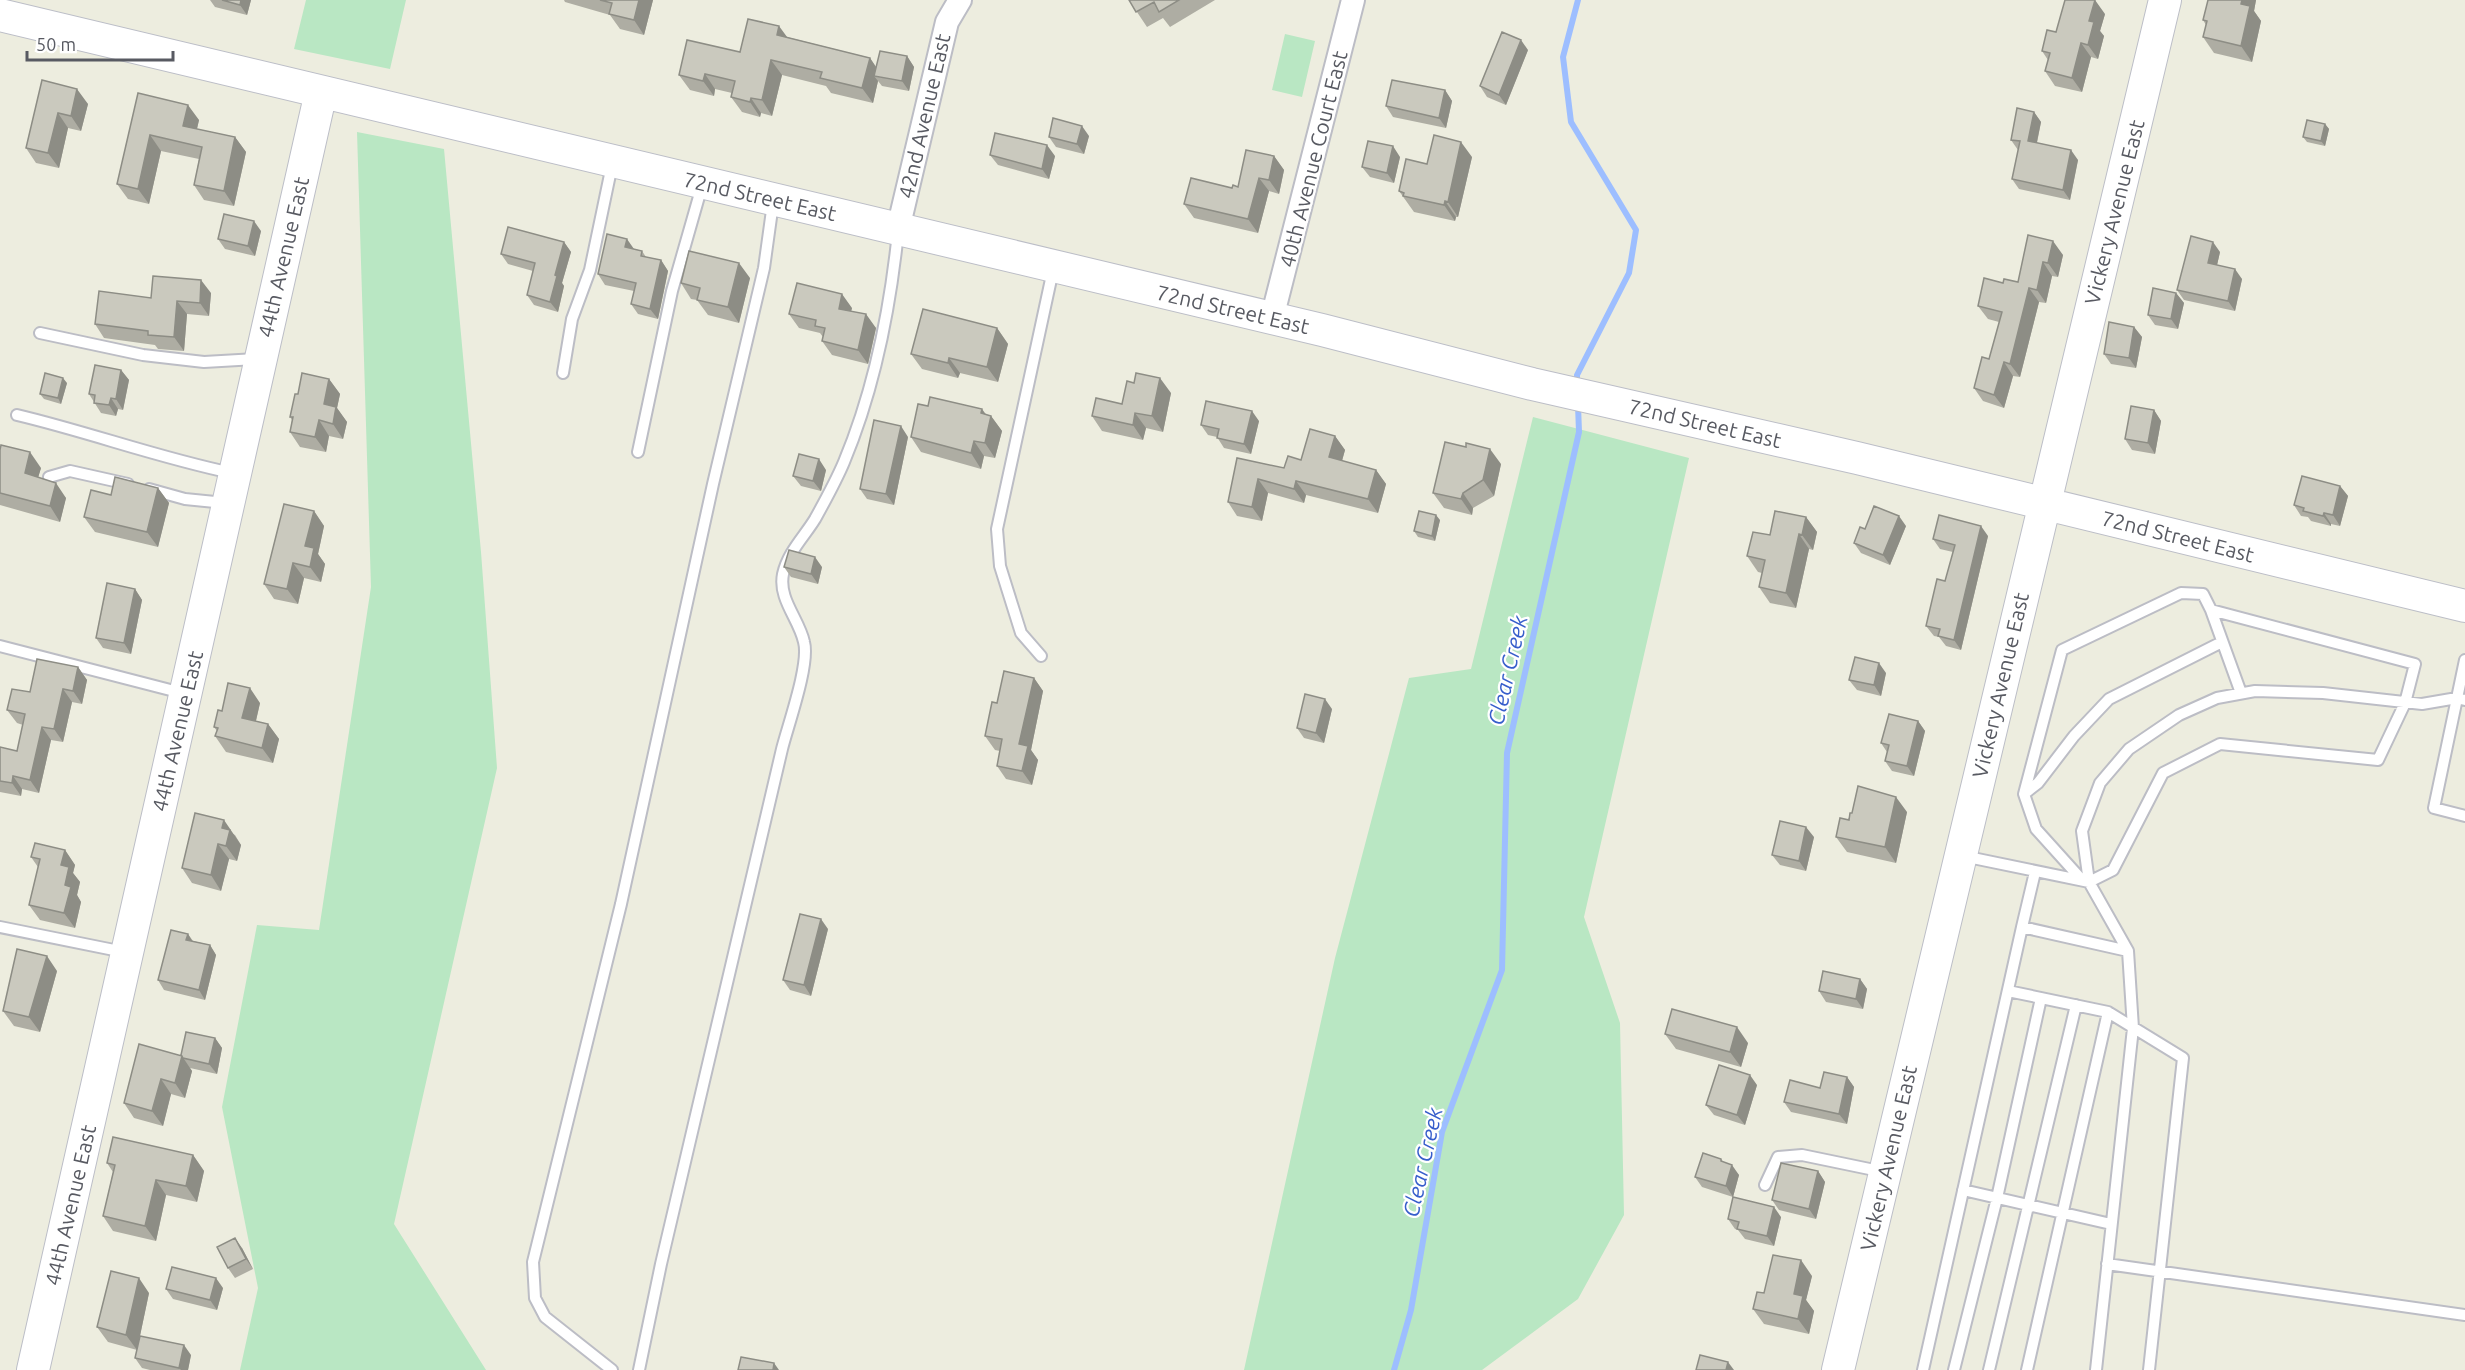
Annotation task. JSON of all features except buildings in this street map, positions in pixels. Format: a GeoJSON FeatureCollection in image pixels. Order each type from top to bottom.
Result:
{"type":"FeatureCollection","features":[{"type":"Feature","properties":{"kind":"street","name":"40th Avenue Court East"},"geometry":{"type":"LineString","coordinates":[[1272,318],[1353,0]]}},
{"type":"Feature","properties":{"kind":"street","name":"Vickery Avenue East"},"geometry":{"type":"LineString","coordinates":[[1838,1370],[2165,0]]}},
{"type":"Feature","properties":{"kind":"street","name":"42nd Avenue East"},"geometry":{"type":"LineString","coordinates":[[898,229],[947,22],[958,3]]}},
{"type":"Feature","properties":{"kind":"street","name":"72nd Street East"},"geometry":{"type":"LineString","coordinates":[[0,15],[1272,318],[1540,385],[2044,503],[2465,606]]}},
{"type":"Feature","properties":{"kind":"street","name":"44th Avenue East"},"geometry":{"type":"LineString","coordinates":[[33,1370],[321,92]]}},
{"type":"Feature","properties":{"kind":"lane"},"geometry":{"type":"LineString","coordinates":[[563,373],[572,319],[590,270],[600,231],[612,161]]}},
{"type":"Feature","properties":{"kind":"lane"},"geometry":{"type":"LineString","coordinates":[[638,452],[672,291],[703,183]]}},
{"type":"Feature","properties":{"kind":"lane"},"geometry":{"type":"LineString","coordinates":[[612,1370],[544,1317],[535,1298],[533,1262],[621,904],[713,484],[764,268],[774,200]]}},
{"type":"Feature","properties":{"kind":"lane"},"geometry":{"type":"LineString","coordinates":[[639,1370],[661,1264],[779,760],[802,673],[805,644],[785,599],[783,574],[796,543],[814,521],[844,463],[868,390],[894,271],[898,229]]}},
{"type":"Feature","properties":{"kind":"lane"},"geometry":{"type":"LineString","coordinates":[[1041,656],[1021,633],[1000,566],[998,529],[1053,266]]}},
{"type":"Feature","properties":{"kind":"lane"},"geometry":{"type":"LineString","coordinates":[[40,333],[143,355],[204,362],[260,359]]}},
{"type":"Feature","properties":{"kind":"lane"},"geometry":{"type":"LineString","coordinates":[[17,415],[80,430],[200,466],[235,474]]}},
{"type":"Feature","properties":{"kind":"lane"},"geometry":{"type":"LineString","coordinates":[[49,477],[70,471],[185,499],[228,504]]}},
{"type":"Feature","properties":{"kind":"lane"},"geometry":{"type":"LineString","coordinates":[[2096,1370],[2133,1028],[2128,951],[2085,881],[2036,829],[2024,794],[2062,650],[2181,593],[2203,594],[2241,693]]}},
{"type":"Feature","properties":{"kind":"lane"},"geometry":{"type":"LineString","coordinates":[[1960,855],[2085,881],[2113,870],[2163,773],[2220,744],[2378,760],[2405,703],[2415,664],[2211,610]]}},
{"type":"Feature","properties":{"kind":"lane"},"geometry":{"type":"LineString","coordinates":[[2024,794],[2038,783],[2074,736],[2109,699],[2222,642]]}},
{"type":"Feature","properties":{"kind":"lane"},"geometry":{"type":"LineString","coordinates":[[0,646],[185,693]]}},
{"type":"Feature","properties":{"kind":"lane"},"geometry":{"type":"LineString","coordinates":[[2465,660],[2461,699],[2434,808],[2465,816]]}},
{"type":"Feature","properties":{"kind":"lane"},"geometry":{"type":"LineString","coordinates":[[2085,881],[2082,831],[2100,783],[2130,749],[2179,715],[2217,698],[2255,691],[2323,693],[2422,705],[2461,699]]}},
{"type":"Feature","properties":{"kind":"lane"},"geometry":{"type":"LineString","coordinates":[[1923,1370],[2035,872]]}},
{"type":"Feature","properties":{"kind":"lane"},"geometry":{"type":"LineString","coordinates":[[0,927],[127,952]]}},
{"type":"Feature","properties":{"kind":"lane"},"geometry":{"type":"LineString","coordinates":[[2022,927],[2128,951]]}},
{"type":"Feature","properties":{"kind":"lane"},"geometry":{"type":"LineString","coordinates":[[2008,991],[2108,1012],[2183,1058],[2149,1370]]}},
{"type":"Feature","properties":{"kind":"lane"},"geometry":{"type":"LineString","coordinates":[[1954,1370],[1997,1198],[2041,998]]}},
{"type":"Feature","properties":{"kind":"lane"},"geometry":{"type":"LineString","coordinates":[[1989,1370],[2076,1005]]}},
{"type":"Feature","properties":{"kind":"lane"},"geometry":{"type":"LineString","coordinates":[[2027,1370],[2108,1012]]}},
{"type":"Feature","properties":{"kind":"lane"},"geometry":{"type":"LineString","coordinates":[[1765,1185],[1778,1157],[1802,1155],[1884,1172]]}},
{"type":"Feature","properties":{"kind":"lane"},"geometry":{"type":"LineString","coordinates":[[1963,1190],[2110,1224]]}},
{"type":"Feature","properties":{"kind":"lane"},"geometry":{"type":"LineString","coordinates":[[2107,1264],[2465,1315]]}},
{"type":"Feature","properties":{"kind":"green space"},"geometry":{"type":"Polygon","coordinates":[[[306,0],[406,0],[390,69],[294,49],[306,0]]]}},
{"type":"Feature","properties":{"kind":"green space"},"geometry":{"type":"Polygon","coordinates":[[[1285,34],[1315,41],[1302,97],[1272,90],[1285,34]]]}},
{"type":"Feature","properties":{"kind":"green space"},"geometry":{"type":"Polygon","coordinates":[[[357,132],[444,149],[481,552],[497,768],[394,1224],[486,1370],[240,1370],[258,1288],[222,1107],[257,925],[319,930],[371,587],[357,132]]]}},
{"type":"Feature","properties":{"kind":"green space"},"geometry":{"type":"Polygon","coordinates":[[[1533,417],[1689,458],[1584,917],[1620,1023],[1624,1215],[1578,1299],[1482,1370],[1244,1370],[1335,958],[1409,678],[1471,669],[1533,417]]]}},
{"type":"Feature","properties":{"kind":"waterway","name":"Clear Creek"},"geometry":{"type":"LineString","coordinates":[[1577,386],[1577,375],[1629,273],[1636,230],[1571,122],[1563,57],[1578,0]]}},
{"type":"Feature","properties":{"kind":"waterway","name":"Clear Creek"},"geometry":{"type":"LineString","coordinates":[[1394,1370],[1411,1310],[1442,1132],[1502,970],[1507,753],[1579,432],[1578,405]]}}]}
